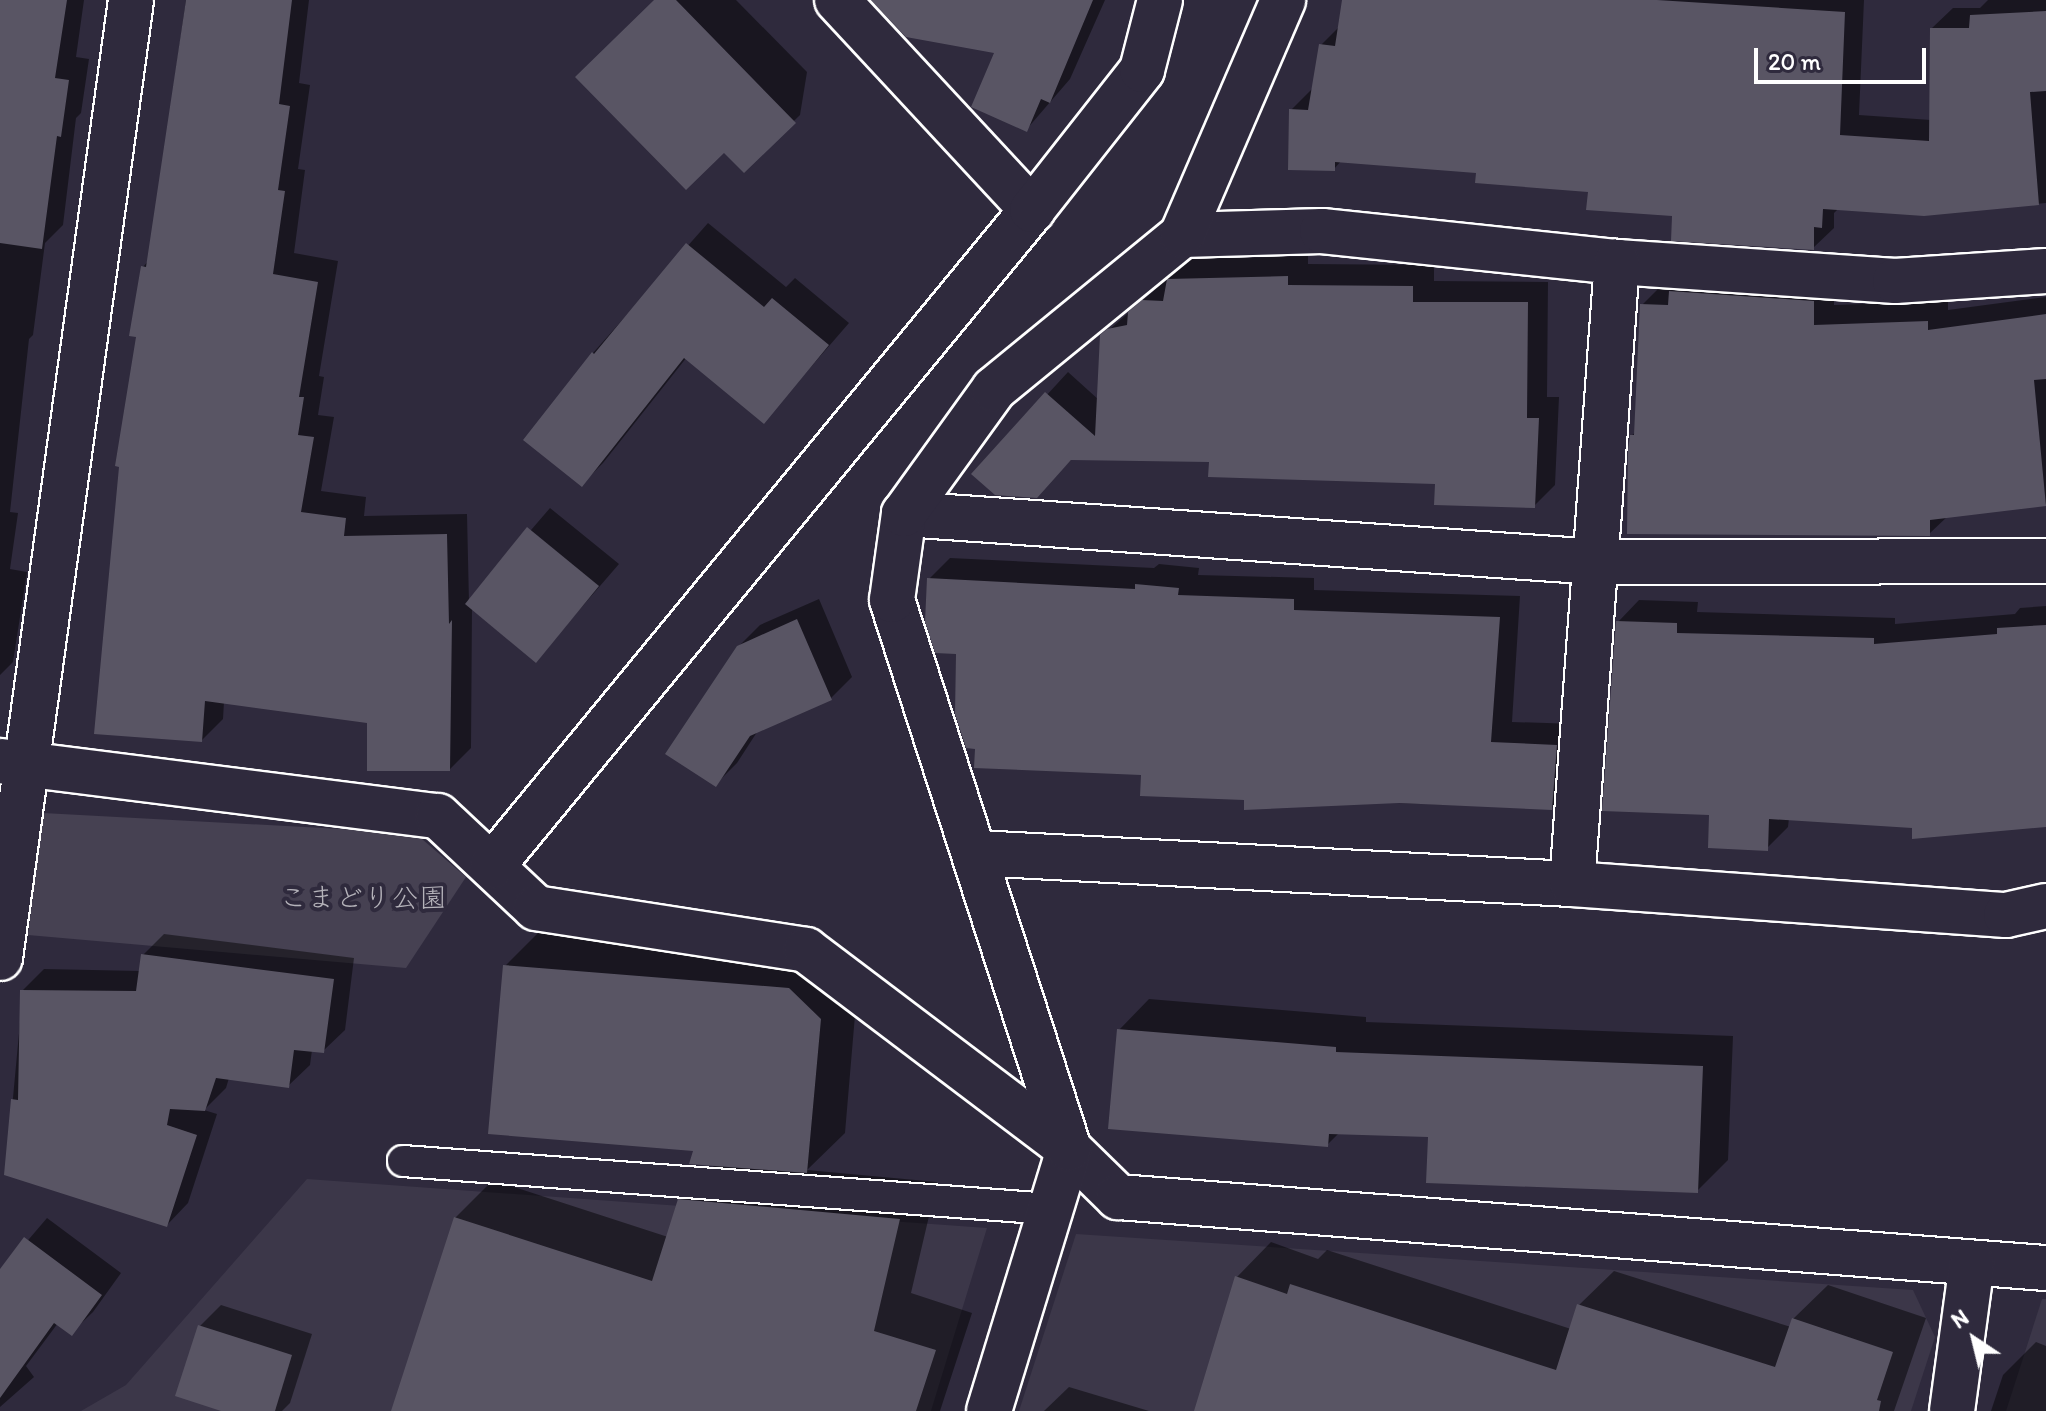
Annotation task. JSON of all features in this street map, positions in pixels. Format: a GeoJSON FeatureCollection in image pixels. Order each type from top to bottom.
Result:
{"type":"FeatureCollection","features":[{"type":"Feature","properties":{"kind":"street"},"geometry":{"type":"LineString","coordinates":[[0,958],[13,764],[131,0]]}},
{"type":"Feature","properties":{"kind":"street"},"geometry":{"type":"LineString","coordinates":[[837,0],[1032,210]]}},
{"type":"Feature","properties":{"kind":"street"},"geometry":{"type":"LineString","coordinates":[[492,866],[1032,210],[1142,70],[1160,0]]}},
{"type":"Feature","properties":{"kind":"street"},"geometry":{"type":"LineString","coordinates":[[989,1411],[1069,1149],[892,600],[904,514],[994,389],[1182,235],[1283,0]]}},
{"type":"Feature","properties":{"kind":"street"},"geometry":{"type":"LineString","coordinates":[[1182,235],[1322,231],[1617,262],[1895,281],[2046,271]]}},
{"type":"Feature","properties":{"kind":"street"},"geometry":{"type":"LineString","coordinates":[[1572,884],[1617,262]]}},
{"type":"Feature","properties":{"kind":"street"},"geometry":{"type":"LineString","coordinates":[[904,514],[1597,562],[2046,561]]}},
{"type":"Feature","properties":{"kind":"street"},"geometry":{"type":"LineString","coordinates":[[13,764],[438,816],[536,908],[806,950],[1069,1149],[1118,1197],[2046,1268]]}},
{"type":"Feature","properties":{"kind":"street"},"geometry":{"type":"LineString","coordinates":[[976,853],[1572,884],[2006,915],[2046,906]]}},
{"type":"Feature","properties":{"kind":"street"},"geometry":{"type":"LineString","coordinates":[[1952,1411],[1972,1264]]}},
{"type":"Feature","properties":{"kind":"lane"},"geometry":{"type":"LineString","coordinates":[[403,1161],[1051,1209]]}},
{"type":"Feature","properties":{"kind":"shaded area"},"geometry":{"type":"Polygon","coordinates":[[[307,1179],[987,1228],[931,1411],[81,1411],[126,1385],[307,1179]]]}},
{"type":"Feature","properties":{"kind":"shaded area"},"geometry":{"type":"Polygon","coordinates":[[[1076,1234],[1913,1290],[1935,1337],[1911,1411],[1019,1411],[1076,1234]]]}},
{"type":"Feature","properties":{"kind":"shaded area"},"geometry":{"type":"Polygon","coordinates":[[[2042,1299],[2046,1299],[2046,1411],[2006,1411],[2042,1299]]]}},
{"type":"Feature","properties":{"kind":"green space","name":"こまどり公園"},"geometry":{"type":"Polygon","coordinates":[[[43,813],[415,833],[466,877],[406,968],[28,935],[43,813]]]}},
{"type":"Feature","properties":{"kind":"building"},"geometry":{"type":"Polygon","coordinates":[[[0,0],[67,0],[55,78],[69,80],[61,137],[57,136],[42,249],[0,243],[0,0]]]}},
{"type":"Feature","properties":{"kind":"building"},"geometry":{"type":"Polygon","coordinates":[[[186,0],[292,0],[279,104],[290,106],[278,190],[285,191],[273,274],[318,282],[299,397],[304,397],[298,435],[314,437],[301,512],[346,518],[344,536],[447,534],[449,624],[452,620],[450,771],[367,771],[367,723],[205,701],[202,742],[94,734],[119,467],[115,466],[136,337],[129,336],[141,266],[146,267],[186,0]]]}},
{"type":"Feature","properties":{"kind":"building"},"geometry":{"type":"Polygon","coordinates":[[[654,0],[676,0],[796,123],[744,173],[724,153],[686,190],[575,77],[654,0]]]}},
{"type":"Feature","properties":{"kind":"building"},"geometry":{"type":"Polygon","coordinates":[[[871,0],[1093,0],[1050,103],[1041,99],[1027,132],[971,107],[994,53],[906,37],[871,0]]]}},
{"type":"Feature","properties":{"kind":"building"},"geometry":{"type":"Polygon","coordinates":[[[1342,0],[1657,0],[1845,12],[1840,135],[1929,141],[1930,28],[1969,28],[1970,15],[2046,11],[2046,91],[2030,92],[2039,205],[1924,216],[1823,209],[1822,228],[1814,227],[1814,250],[1671,241],[1672,216],[1586,210],[1588,192],[1475,183],[1476,173],[1335,162],[1335,171],[1288,170],[1289,109],[1308,110],[1319,44],[1335,46],[1342,0]]]}},
{"type":"Feature","properties":{"kind":"building"},"geometry":{"type":"Polygon","coordinates":[[[686,243],[764,307],[772,298],[829,345],[764,424],[684,358],[582,487],[523,440],[592,352],[594,354],[686,243]]]}},
{"type":"Feature","properties":{"kind":"building"},"geometry":{"type":"Polygon","coordinates":[[[1288,276],[1288,285],[1413,286],[1413,302],[1528,302],[1527,418],[1539,418],[1535,508],[1434,505],[1435,484],[1208,477],[1209,462],[1071,460],[1037,498],[995,495],[971,474],[1045,392],[1095,436],[1100,335],[1107,329],[1127,325],[1128,312],[1142,300],[1163,301],[1167,279],[1288,276]]]}},
{"type":"Feature","properties":{"kind":"building"},"geometry":{"type":"Polygon","coordinates":[[[1669,291],[1814,301],[1814,325],[1928,321],[1928,330],[2046,314],[2046,379],[2034,380],[2046,506],[1930,520],[1930,536],[1627,534],[1628,451],[1630,435],[1634,435],[1640,304],[1668,305],[1669,291]]]}},
{"type":"Feature","properties":{"kind":"building"},"geometry":{"type":"Polygon","coordinates":[[[527,527],[599,586],[536,663],[465,604],[527,527]]]}},
{"type":"Feature","properties":{"kind":"building"},"geometry":{"type":"Polygon","coordinates":[[[927,578],[1135,589],[1135,584],[1179,588],[1178,595],[1294,599],[1294,610],[1500,617],[1491,742],[1557,745],[1552,810],[1399,803],[1244,810],[1244,800],[1140,796],[1141,775],[974,768],[975,749],[966,748],[955,714],[956,654],[935,653],[925,622],[927,578]]]}},
{"type":"Feature","properties":{"kind":"building"},"geometry":{"type":"Polygon","coordinates":[[[797,619],[832,700],[750,736],[716,787],[665,754],[737,646],[797,619]]]}},
{"type":"Feature","properties":{"kind":"building"},"geometry":{"type":"Polygon","coordinates":[[[1616,621],[1677,623],[1677,633],[1874,638],[1874,644],[1997,634],[1997,628],[2046,625],[2046,827],[1912,839],[1912,828],[1769,819],[1768,851],[1708,848],[1709,815],[1602,811],[1616,621]]]}},
{"type":"Feature","properties":{"kind":"building"},"geometry":{"type":"Polygon","coordinates":[[[141,954],[334,979],[324,1053],[294,1050],[289,1088],[216,1078],[205,1111],[170,1109],[167,1125],[197,1135],[167,1227],[4,1175],[11,1099],[18,1100],[20,990],[136,991],[141,954]]]}},
{"type":"Feature","properties":{"kind":"building"},"geometry":{"type":"Polygon","coordinates":[[[503,965],[789,988],[821,1019],[807,1173],[689,1164],[693,1151],[488,1134],[503,965]]]}},
{"type":"Feature","properties":{"kind":"building"},"geometry":{"type":"Polygon","coordinates":[[[1117,1029],[1336,1047],[1336,1052],[1703,1066],[1698,1193],[1426,1183],[1428,1137],[1329,1134],[1328,1147],[1108,1129],[1117,1029]]]}},
{"type":"Feature","properties":{"kind":"building"},"geometry":{"type":"Polygon","coordinates":[[[678,1199],[900,1219],[874,1331],[936,1350],[916,1411],[391,1411],[454,1217],[652,1281],[678,1199]]]}},
{"type":"Feature","properties":{"kind":"building"},"geometry":{"type":"Polygon","coordinates":[[[24,1237],[102,1295],[72,1336],[54,1323],[0,1398],[0,1269],[24,1237]]]}},
{"type":"Feature","properties":{"kind":"building"},"geometry":{"type":"Polygon","coordinates":[[[1235,1276],[1287,1294],[1290,1284],[1556,1370],[1577,1304],[1775,1367],[1792,1318],[1893,1352],[1877,1400],[1881,1401],[1879,1411],[1194,1411],[1235,1276]]]}},
{"type":"Feature","properties":{"kind":"building"},"geometry":{"type":"Polygon","coordinates":[[[198,1325],[292,1355],[275,1411],[221,1411],[175,1396],[198,1325]]]}}]}
